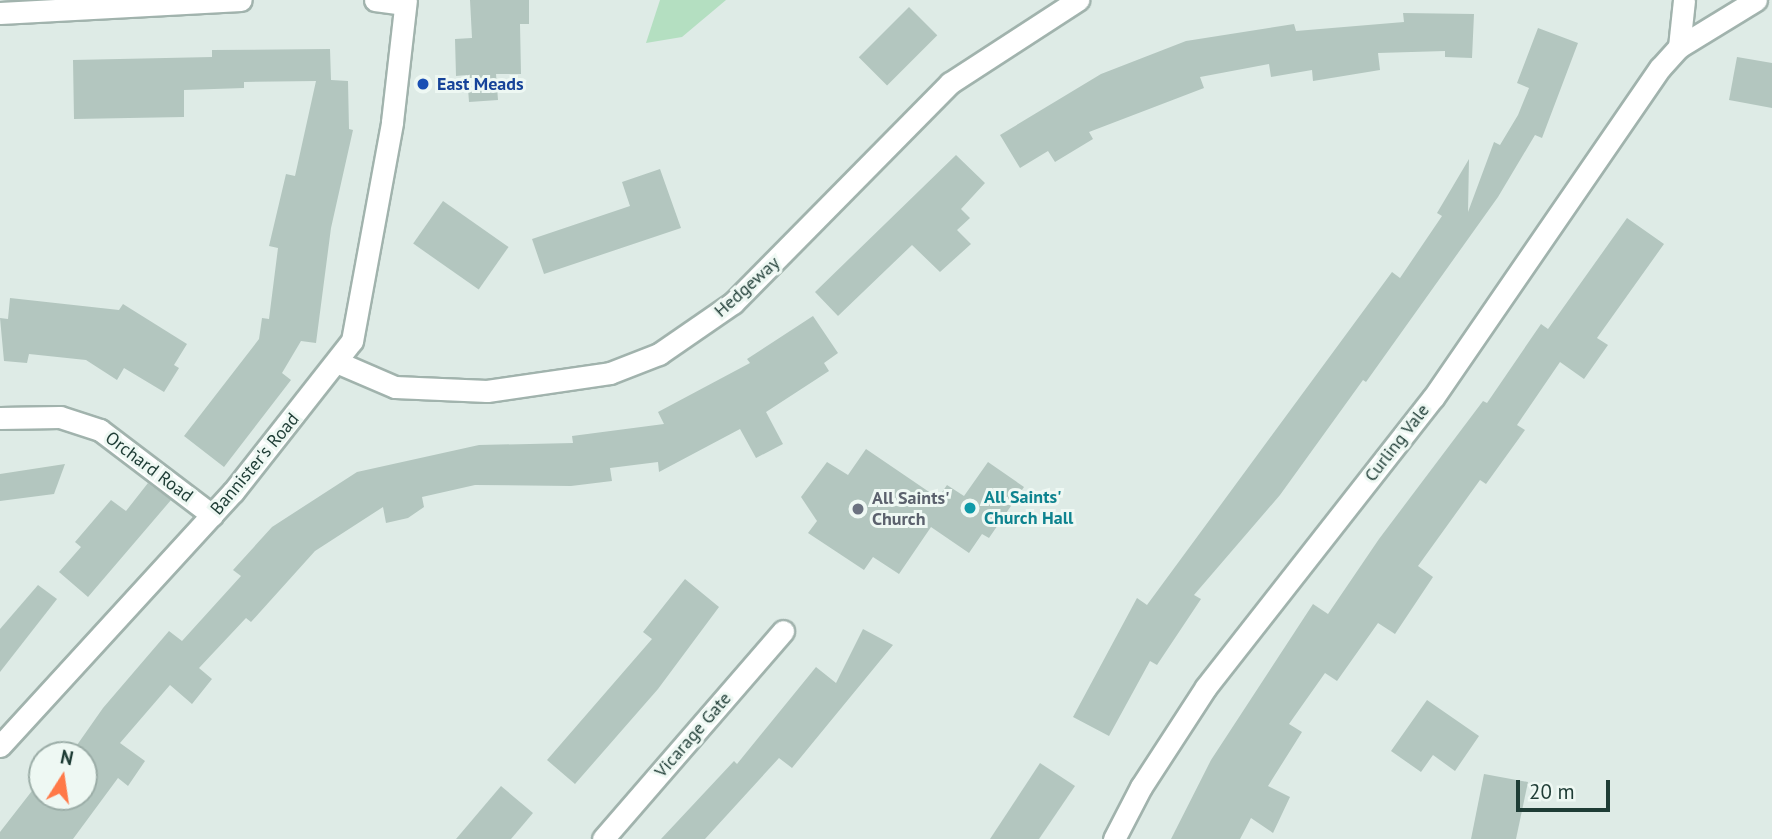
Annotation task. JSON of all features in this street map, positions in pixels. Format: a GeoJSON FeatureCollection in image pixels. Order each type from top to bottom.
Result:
{"type":"FeatureCollection","features":[{"type":"Feature","properties":{"kind":"street"},"geometry":{"type":"LineString","coordinates":[[0,13],[241,0]]}},
{"type":"Feature","properties":{"kind":"street"},"geometry":{"type":"LineString","coordinates":[[375,0],[405,2]]}},
{"type":"Feature","properties":{"kind":"street","name":"Hedgeway"},"geometry":{"type":"LineString","coordinates":[[339,363],[364,377],[395,387],[487,391],[610,373],[659,354],[733,303],[950,83],[1079,0]]}},
{"type":"Feature","properties":{"kind":"street"},"geometry":{"type":"LineString","coordinates":[[1679,47],[1684,0]]}},
{"type":"Feature","properties":{"kind":"street","name":"Curling Vale"},"geometry":{"type":"LineString","coordinates":[[1114,839],[1141,787],[1206,687],[1433,398],[1649,83],[1679,47],[1756,0]]}},
{"type":"Feature","properties":{"kind":"street","name":"Bannister's Road"},"geometry":{"type":"LineString","coordinates":[[0,746],[212,515],[339,363],[352,341],[360,312],[392,122],[405,2]]}},
{"type":"Feature","properties":{"kind":"street","name":"Orchard Road"},"geometry":{"type":"LineString","coordinates":[[0,418],[60,416],[100,430],[212,515]]}},
{"type":"Feature","properties":{"kind":"street","name":"Vicarage Gate"},"geometry":{"type":"LineString","coordinates":[[603,839],[783,631]]}},
{"type":"Feature","properties":{"kind":"green space"},"geometry":{"type":"Polygon","coordinates":[[[660,0],[726,0],[682,37],[646,43],[660,0]]]}},
{"type":"Feature","properties":{"kind":"building"},"geometry":{"type":"Polygon","coordinates":[[[470,0],[529,0],[529,24],[520,24],[521,74],[496,74],[498,100],[469,102],[467,75],[456,76],[455,39],[472,38],[470,0]]]}},
{"type":"Feature","properties":{"kind":"building"},"geometry":{"type":"Polygon","coordinates":[[[909,7],[937,35],[887,85],[859,57],[909,7]]]}},
{"type":"Feature","properties":{"kind":"building"},"geometry":{"type":"Polygon","coordinates":[[[1403,13],[1474,14],[1472,58],[1445,57],[1445,51],[1378,53],[1380,70],[1313,81],[1312,70],[1271,77],[1269,64],[1200,77],[1204,88],[1089,132],[1093,139],[1055,162],[1048,151],[1020,168],[1000,135],[1101,74],[1186,41],[1294,24],[1296,31],[1404,22],[1403,13]]]}},
{"type":"Feature","properties":{"kind":"building"},"geometry":{"type":"Polygon","coordinates":[[[1538,28],[1578,43],[1542,138],[1535,135],[1498,197],[1366,382],[1363,380],[1280,495],[1194,595],[1201,599],[1157,665],[1150,661],[1109,736],[1073,717],[1137,598],[1147,605],[1392,272],[1400,278],[1442,216],[1437,213],[1469,159],[1468,212],[1494,142],[1500,145],[1518,115],[1529,88],[1517,83],[1538,28]]]}},
{"type":"Feature","properties":{"kind":"building"},"geometry":{"type":"Polygon","coordinates":[[[330,49],[331,80],[348,81],[349,129],[353,130],[331,228],[316,343],[301,341],[282,373],[291,380],[224,467],[184,436],[259,339],[262,318],[269,319],[278,248],[269,246],[286,174],[295,176],[316,81],[244,82],[244,88],[184,90],[184,117],[74,119],[73,60],[212,57],[212,50],[330,49]]]}},
{"type":"Feature","properties":{"kind":"building"},"geometry":{"type":"Polygon","coordinates":[[[1737,57],[1772,63],[1772,108],[1729,100],[1737,57]]]}},
{"type":"Feature","properties":{"kind":"building"},"geometry":{"type":"Polygon","coordinates":[[[956,155],[985,183],[961,209],[970,218],[957,230],[971,244],[940,272],[912,245],[838,316],[815,292],[956,155]]]}},
{"type":"Feature","properties":{"kind":"building"},"geometry":{"type":"Polygon","coordinates":[[[660,169],[681,228],[544,274],[532,239],[630,206],[622,182],[660,169]]]}},
{"type":"Feature","properties":{"kind":"building"},"geometry":{"type":"Polygon","coordinates":[[[443,201],[509,247],[479,289],[413,244],[443,201]]]}},
{"type":"Feature","properties":{"kind":"building"},"geometry":{"type":"Polygon","coordinates":[[[1627,218],[1664,244],[1597,338],[1608,345],[1584,379],[1560,362],[1517,425],[1525,430],[1486,484],[1480,480],[1418,566],[1433,577],[1395,634],[1378,623],[1337,681],[1325,673],[1289,724],[1302,732],[1268,786],[1290,797],[1273,833],[1251,818],[1240,839],[1171,839],[1211,760],[1313,604],[1328,614],[1379,539],[1483,401],[1487,403],[1541,324],[1548,329],[1627,218]]]}},
{"type":"Feature","properties":{"kind":"building"},"geometry":{"type":"Polygon","coordinates":[[[10,298],[119,310],[123,304],[187,344],[174,365],[179,368],[164,392],[124,368],[117,380],[86,360],[29,354],[27,363],[4,361],[0,318],[8,319],[10,298]]]}},
{"type":"Feature","properties":{"kind":"building"},"geometry":{"type":"Polygon","coordinates":[[[813,316],[838,353],[824,363],[829,371],[766,412],[783,444],[756,458],[740,429],[659,472],[658,462],[610,468],[612,481],[571,486],[475,485],[422,497],[424,507],[408,518],[386,523],[383,507],[315,551],[251,622],[246,618],[199,668],[212,679],[192,704],[170,685],[120,743],[145,761],[128,786],[118,778],[98,805],[98,741],[80,741],[103,708],[169,631],[182,641],[241,576],[233,570],[272,527],[357,472],[479,445],[573,443],[572,436],[664,424],[658,412],[750,363],[747,359],[813,316]]]}},
{"type":"Feature","properties":{"kind":"building","name":"All Saints' Church"},"geometry":{"type":"Polygon","coordinates":[[[866,449],[938,498],[947,485],[964,496],[988,462],[1024,487],[989,538],[982,534],[969,553],[931,527],[899,574],[873,557],[864,570],[808,533],[817,521],[801,497],[827,462],[848,475],[866,449]]]}},
{"type":"Feature","properties":{"kind":"building"},"geometry":{"type":"Polygon","coordinates":[[[65,464],[54,494],[0,501],[0,474],[65,464]]]}},
{"type":"Feature","properties":{"kind":"building"},"geometry":{"type":"Polygon","coordinates":[[[148,483],[171,500],[88,597],[59,572],[81,547],[75,542],[111,500],[126,511],[148,483]]]}},
{"type":"Feature","properties":{"kind":"building"},"geometry":{"type":"Polygon","coordinates":[[[685,579],[719,607],[658,689],[575,784],[547,760],[652,639],[643,632],[685,579]]]}},
{"type":"Feature","properties":{"kind":"building"},"geometry":{"type":"Polygon","coordinates":[[[38,585],[57,599],[0,672],[0,629],[38,585]]]}},
{"type":"Feature","properties":{"kind":"building"},"geometry":{"type":"Polygon","coordinates":[[[863,629],[893,645],[792,768],[779,758],[705,839],[661,839],[734,761],[737,764],[816,667],[836,683],[863,629]]]}},
{"type":"Feature","properties":{"kind":"building"},"geometry":{"type":"Polygon","coordinates":[[[1427,700],[1479,736],[1455,771],[1433,755],[1421,772],[1391,751],[1427,700]]]}},
{"type":"Feature","properties":{"kind":"building"},"geometry":{"type":"Polygon","coordinates":[[[1040,763],[1075,786],[1039,839],[990,839],[1040,763]]]}},
{"type":"Feature","properties":{"kind":"building"},"geometry":{"type":"Polygon","coordinates":[[[1484,774],[1528,782],[1516,839],[1471,839],[1484,774]]]}},
{"type":"Feature","properties":{"kind":"building"},"geometry":{"type":"Polygon","coordinates":[[[501,786],[533,813],[511,839],[456,839],[501,786]]]}},
{"type":"Feature","properties":{"kind":"building"},"geometry":{"type":"Polygon","coordinates":[[[28,796],[28,811],[94,811],[73,839],[0,839],[0,832],[28,796]]]}},
{"type":"Feature","properties":{"kind":"place","name":"East Meads"},"geometry":{"type":"Point","coordinates":[423,84]}},
{"type":"Feature","properties":{"kind":"place","name":"All Saints' Church Hall"},"geometry":{"type":"Point","coordinates":[970,508]}},
{"type":"Feature","properties":{"kind":"place","name":"All Saints' Church"},"geometry":{"type":"Point","coordinates":[858,509]}}]}
